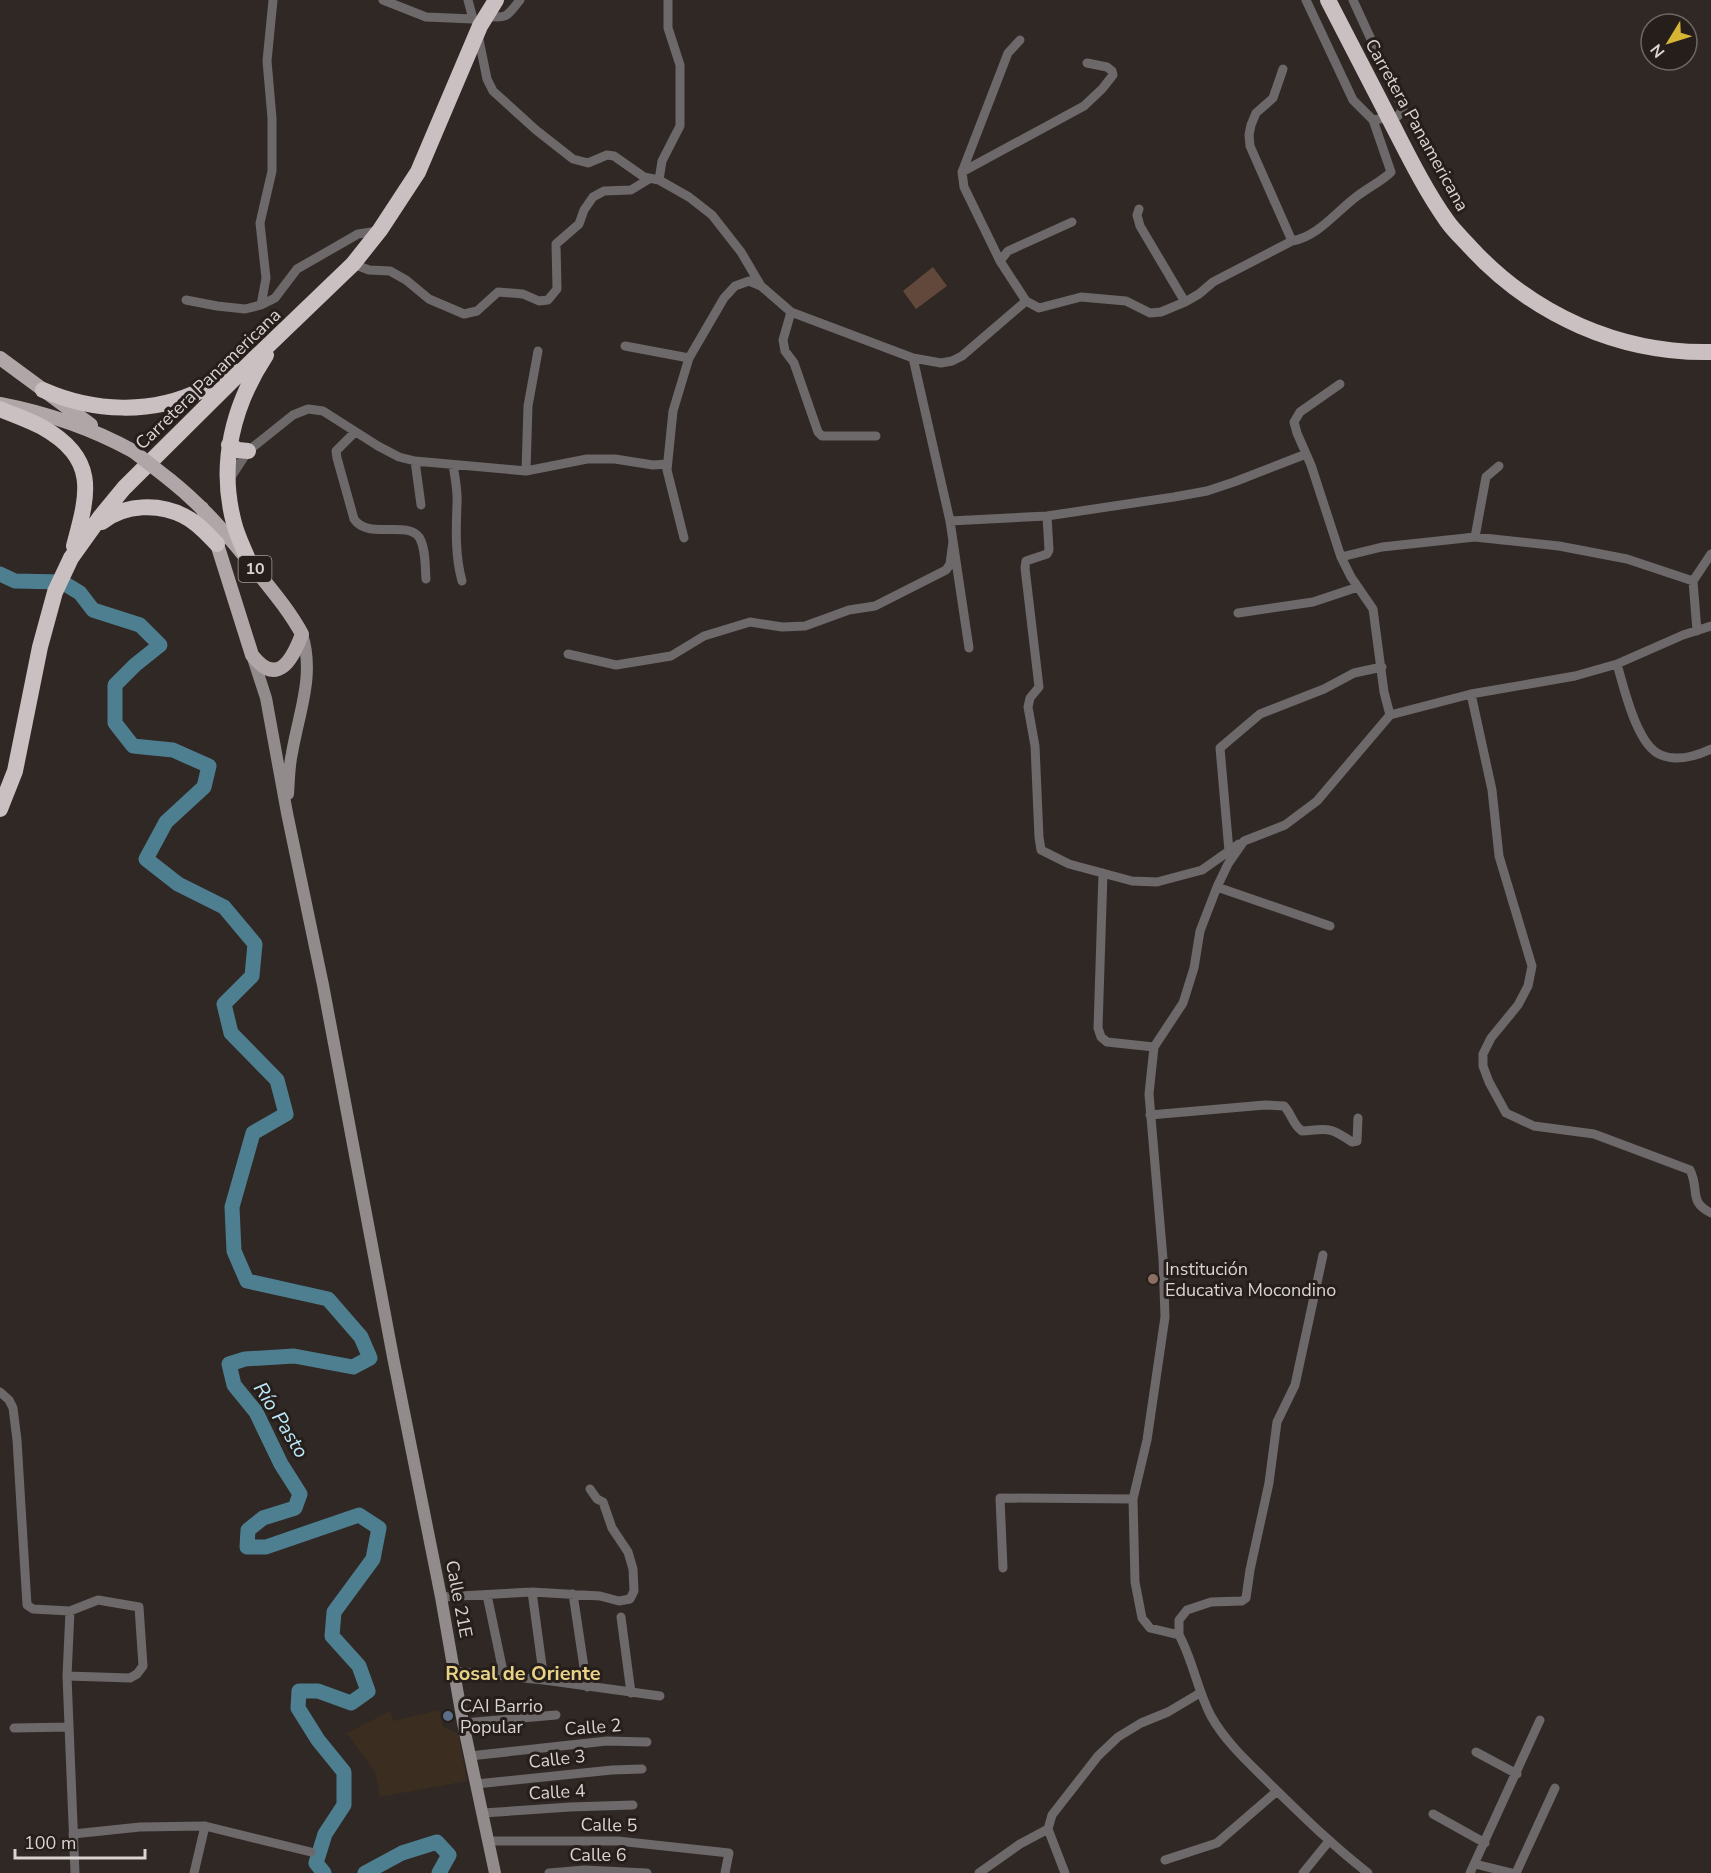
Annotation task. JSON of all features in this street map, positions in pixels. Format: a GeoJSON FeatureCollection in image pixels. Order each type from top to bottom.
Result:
{"type":"FeatureCollection","features":[{"type":"Feature","properties":{"kind":"highway","name":"Carretera Panamericana"},"geometry":{"type":"LineString","coordinates":[[0,809],[15,771],[40,647],[55,592],[67,565],[124,488],[353,264],[380,231],[418,172],[479,24],[496,0]]}},
{"type":"Feature","properties":{"kind":"highway","name":"Carretera Panamericana"},"geometry":{"type":"LineString","coordinates":[[1328,0],[1381,119],[1448,223],[1492,271],[1518,292],[1559,317],[1606,336],[1647,347],[1711,352]]}},
{"type":"Feature","properties":{"kind":"highway"},"geometry":{"type":"LineString","coordinates":[[249,562],[234,524],[227,483],[229,445],[235,417],[246,389],[280,335]]}},
{"type":"Feature","properties":{"kind":"highway"},"geometry":{"type":"LineString","coordinates":[[43,390],[85,405],[114,408],[144,407],[173,401],[201,390],[253,360]]}},
{"type":"Feature","properties":{"kind":"highway"},"geometry":{"type":"LineString","coordinates":[[0,409],[51,433],[73,452],[83,468],[86,500],[67,565]]}},
{"type":"Feature","properties":{"kind":"highway"},"geometry":{"type":"LineString","coordinates":[[229,445],[238,450],[248,451]]}},
{"type":"Feature","properties":{"kind":"highway"},"geometry":{"type":"LineString","coordinates":[[91,530],[105,519],[120,512],[142,507],[164,509],[184,516],[217,544]]}},
{"type":"Feature","properties":{"kind":"main road","name":"10"},"geometry":{"type":"LineString","coordinates":[[0,358],[107,437],[133,451],[202,508],[292,614],[307,650],[308,672],[306,693],[291,756],[287,813]]}},
{"type":"Feature","properties":{"kind":"main road","name":"10"},"geometry":{"type":"LineString","coordinates":[[0,404],[34,411],[107,437]]}},
{"type":"Feature","properties":{"kind":"main road","name":"10"},"geometry":{"type":"LineString","coordinates":[[202,508],[217,544],[266,698],[287,813]]}},
{"type":"Feature","properties":{"kind":"main road"},"geometry":{"type":"LineString","coordinates":[[252,656],[260,666],[270,670],[282,669],[291,660],[302,634]]}},
{"type":"Feature","properties":{"kind":"main road","name":"Calle 21E"},"geometry":{"type":"LineString","coordinates":[[287,813],[323,985],[441,1597],[463,1723],[488,1842],[498,1873]]}},
{"type":"Feature","properties":{"kind":"street"},"geometry":{"type":"LineString","coordinates":[[261,305],[266,278],[260,224],[272,171],[272,118],[267,61],[273,0]]}},
{"type":"Feature","properties":{"kind":"street"},"geometry":{"type":"LineString","coordinates":[[383,0],[426,17],[479,24],[508,15],[520,0]]}},
{"type":"Feature","properties":{"kind":"street"},"geometry":{"type":"LineString","coordinates":[[468,0],[479,24],[487,79],[493,91],[536,130],[573,159],[588,163],[607,155],[614,156],[644,177],[654,179],[689,197],[711,215],[741,252],[761,286]]}},
{"type":"Feature","properties":{"kind":"street"},"geometry":{"type":"LineString","coordinates":[[353,264],[369,270],[390,271],[406,280],[429,299],[464,314],[477,310],[498,292],[523,294],[539,301],[548,300],[557,289],[556,244],[579,224],[584,210],[593,197],[604,191],[631,190],[654,179],[680,126],[680,65],[668,28],[668,0]]}},
{"type":"Feature","properties":{"kind":"street"},"geometry":{"type":"LineString","coordinates":[[1305,0],[1353,100],[1381,119],[1398,117],[1403,110],[1353,0]]}},
{"type":"Feature","properties":{"kind":"street"},"geometry":{"type":"LineString","coordinates":[[1020,40],[1008,53],[962,172],[964,187],[1000,261],[1026,301],[1039,308],[1081,297],[1125,302],[1150,313],[1161,312],[1185,302],[1213,282],[1292,241],[1304,239],[1359,194],[1386,178],[1391,172],[1381,119]]}},
{"type":"Feature","properties":{"kind":"street"},"geometry":{"type":"LineString","coordinates":[[962,172],[1084,106],[1102,90],[1113,75],[1107,67],[1088,63]]}},
{"type":"Feature","properties":{"kind":"street"},"geometry":{"type":"LineString","coordinates":[[1283,69],[1273,98],[1256,113],[1249,135],[1250,146],[1292,241]]}},
{"type":"Feature","properties":{"kind":"street"},"geometry":{"type":"LineString","coordinates":[[1139,208],[1137,215],[1140,226],[1185,302]]}},
{"type":"Feature","properties":{"kind":"street"},"geometry":{"type":"LineString","coordinates":[[1000,261],[1008,251],[1072,222]]}},
{"type":"Feature","properties":{"kind":"street"},"geometry":{"type":"LineString","coordinates":[[186,300],[245,309],[261,305],[274,298],[297,269],[358,234],[380,231]]}},
{"type":"Feature","properties":{"kind":"street"},"geometry":{"type":"LineString","coordinates":[[684,538],[667,464],[673,411],[689,358],[724,298],[735,286],[749,281],[761,286],[791,312],[913,358],[941,363],[962,356],[1026,301]]}},
{"type":"Feature","properties":{"kind":"street"},"geometry":{"type":"LineString","coordinates":[[791,312],[783,340],[785,351],[794,363],[818,432],[822,436],[876,436]]}},
{"type":"Feature","properties":{"kind":"street"},"geometry":{"type":"LineString","coordinates":[[625,346],[689,358]]}},
{"type":"Feature","properties":{"kind":"street"},"geometry":{"type":"LineString","coordinates":[[526,471],[528,406],[538,351]]}},
{"type":"Feature","properties":{"kind":"street"},"geometry":{"type":"LineString","coordinates":[[913,358],[950,521],[969,648]]}},
{"type":"Feature","properties":{"kind":"street"},"geometry":{"type":"LineString","coordinates":[[1340,384],[1300,412],[1294,422],[1311,465],[1341,557],[1373,609],[1384,692],[1390,715]]}},
{"type":"Feature","properties":{"kind":"street"},"geometry":{"type":"LineString","coordinates":[[227,483],[248,451],[293,415],[308,409],[323,411],[399,457],[416,461],[526,471],[587,459],[615,459],[653,465],[667,464]]}},
{"type":"Feature","properties":{"kind":"street"},"geometry":{"type":"LineString","coordinates":[[355,432],[336,451],[354,519],[358,526],[366,529],[409,531],[418,535],[422,544],[426,579]]}},
{"type":"Feature","properties":{"kind":"street"},"geometry":{"type":"LineString","coordinates":[[950,521],[1047,516],[1207,491],[1263,472],[1306,454]]}},
{"type":"Feature","properties":{"kind":"street"},"geometry":{"type":"LineString","coordinates":[[416,461],[420,505]]}},
{"type":"Feature","properties":{"kind":"street"},"geometry":{"type":"LineString","coordinates":[[453,465],[457,502],[455,517],[458,569],[462,581]]}},
{"type":"Feature","properties":{"kind":"street"},"geometry":{"type":"LineString","coordinates":[[1475,537],[1486,477],[1499,466]]}},
{"type":"Feature","properties":{"kind":"street"},"geometry":{"type":"LineString","coordinates":[[1047,516],[1049,550],[1047,554],[1026,561],[1025,568],[1040,687],[1030,698],[1028,707],[1035,746],[1041,850],[1069,864],[1132,881],[1157,882],[1202,870],[1244,841],[1286,825],[1317,801],[1390,715],[1471,694],[1575,676],[1617,664],[1683,635],[1711,626]]}},
{"type":"Feature","properties":{"kind":"street"},"geometry":{"type":"LineString","coordinates":[[1341,557],[1382,547],[1475,537],[1559,546],[1627,559],[1693,581]]}},
{"type":"Feature","properties":{"kind":"street"},"geometry":{"type":"LineString","coordinates":[[568,654],[616,665],[671,656],[704,636],[750,622],[782,627],[805,626],[849,610],[875,606],[946,570],[950,564],[953,541]]}},
{"type":"Feature","properties":{"kind":"street"},"geometry":{"type":"LineString","coordinates":[[1697,630],[1693,581],[1711,554]]}},
{"type":"Feature","properties":{"kind":"street"},"geometry":{"type":"LineString","coordinates":[[1238,613],[1313,602],[1358,587]]}},
{"type":"Feature","properties":{"kind":"street"},"geometry":{"type":"LineString","coordinates":[[1617,664],[1633,715],[1645,741],[1660,755],[1682,758],[1699,755],[1711,749]]}},
{"type":"Feature","properties":{"kind":"street"},"geometry":{"type":"LineString","coordinates":[[1229,850],[1220,748],[1260,714],[1324,689],[1354,674],[1382,667]]}},
{"type":"Feature","properties":{"kind":"street"},"geometry":{"type":"LineString","coordinates":[[1471,694],[1492,790],[1499,856],[1532,966],[1528,986],[1518,1005],[1491,1038],[1483,1054],[1483,1066],[1489,1082],[1506,1113],[1534,1126],[1594,1134],[1690,1170],[1697,1204],[1711,1213]]}},
{"type":"Feature","properties":{"kind":"street"},"geometry":{"type":"LineString","coordinates":[[1179,1635],[1150,1628],[1142,1618],[1135,1582],[1133,1499],[1147,1440],[1166,1317],[1149,1094],[1154,1047],[1183,1003],[1194,968],[1200,931],[1228,864],[1244,841]]}},
{"type":"Feature","properties":{"kind":"street"},"geometry":{"type":"LineString","coordinates":[[1103,873],[1098,1028],[1101,1037],[1107,1042],[1154,1047]]}},
{"type":"Feature","properties":{"kind":"street"},"geometry":{"type":"LineString","coordinates":[[1217,887],[1330,926]]}},
{"type":"Feature","properties":{"kind":"street"},"geometry":{"type":"LineString","coordinates":[[1150,1115],[1264,1105],[1284,1106],[1296,1127],[1302,1131],[1318,1128],[1329,1129],[1352,1142],[1357,1141],[1358,1118]]}},
{"type":"Feature","properties":{"kind":"street"},"geometry":{"type":"LineString","coordinates":[[1323,1255],[1294,1385],[1277,1422],[1269,1483],[1246,1598],[1242,1601],[1211,1602],[1187,1610],[1179,1620],[1179,1635],[1200,1693],[1212,1717],[1234,1749],[1329,1841],[1368,1873]]}},
{"type":"Feature","properties":{"kind":"street"},"geometry":{"type":"LineString","coordinates":[[0,1392],[9,1400],[13,1408],[27,1605],[33,1608],[70,1611],[98,1600],[139,1607],[142,1666],[137,1674],[130,1678],[67,1676]]}},
{"type":"Feature","properties":{"kind":"street"},"geometry":{"type":"LineString","coordinates":[[441,1597],[531,1593],[600,1596],[619,1601],[630,1599],[634,1591],[633,1569],[628,1552],[612,1528],[603,1502],[590,1488]]}},
{"type":"Feature","properties":{"kind":"street"},"geometry":{"type":"LineString","coordinates":[[1003,1568],[1000,1498],[1133,1499]]}},
{"type":"Feature","properties":{"kind":"street"},"geometry":{"type":"LineString","coordinates":[[531,1593],[544,1680]]}},
{"type":"Feature","properties":{"kind":"street"},"geometry":{"type":"LineString","coordinates":[[573,1594],[588,1687]]}},
{"type":"Feature","properties":{"kind":"street"},"geometry":{"type":"LineString","coordinates":[[487,1595],[504,1676]]}},
{"type":"Feature","properties":{"kind":"street"},"geometry":{"type":"LineString","coordinates":[[70,1611],[67,1676],[75,1873]]}},
{"type":"Feature","properties":{"kind":"street"},"geometry":{"type":"LineString","coordinates":[[621,1617],[631,1693]]}},
{"type":"Feature","properties":{"kind":"street"},"geometry":{"type":"LineString","coordinates":[[455,1671],[544,1680],[660,1696]]}},
{"type":"Feature","properties":{"kind":"street"},"geometry":{"type":"LineString","coordinates":[[1065,1873],[1048,1829],[1052,1815],[1098,1756],[1118,1737],[1140,1723],[1168,1712],[1200,1693]]}},
{"type":"Feature","properties":{"kind":"street"},"geometry":{"type":"LineString","coordinates":[[463,1723],[556,1715]]}},
{"type":"Feature","properties":{"kind":"street"},"geometry":{"type":"LineString","coordinates":[[1540,1720],[1473,1869],[1514,1873],[1556,1788]]}},
{"type":"Feature","properties":{"kind":"street"},"geometry":{"type":"LineString","coordinates":[[14,1728],[69,1727]]}},
{"type":"Feature","properties":{"kind":"street","name":"Calle 2"},"geometry":{"type":"LineString","coordinates":[[470,1756],[607,1741],[647,1742]]}},
{"type":"Feature","properties":{"kind":"street"},"geometry":{"type":"LineString","coordinates":[[1476,1752],[1517,1774]]}},
{"type":"Feature","properties":{"kind":"street","name":"Calle 3"},"geometry":{"type":"LineString","coordinates":[[476,1784],[601,1771],[642,1770]]}},
{"type":"Feature","properties":{"kind":"street"},"geometry":{"type":"LineString","coordinates":[[1165,1860],[1216,1844],[1277,1791]]}},
{"type":"Feature","properties":{"kind":"street","name":"Calle 4"},"geometry":{"type":"LineString","coordinates":[[483,1813],[633,1805]]}},
{"type":"Feature","properties":{"kind":"street"},"geometry":{"type":"LineString","coordinates":[[1433,1814],[1485,1843]]}},
{"type":"Feature","properties":{"kind":"street"},"geometry":{"type":"LineString","coordinates":[[73,1834],[140,1827],[205,1826],[311,1852]]}},
{"type":"Feature","properties":{"kind":"street"},"geometry":{"type":"LineString","coordinates":[[194,1873],[205,1826]]}},
{"type":"Feature","properties":{"kind":"street"},"geometry":{"type":"LineString","coordinates":[[979,1873],[1020,1844],[1048,1829]]}},
{"type":"Feature","properties":{"kind":"street","name":"Calle 5"},"geometry":{"type":"LineString","coordinates":[[488,1842],[618,1840],[729,1853],[725,1873]]}},
{"type":"Feature","properties":{"kind":"street"},"geometry":{"type":"LineString","coordinates":[[1303,1873],[1329,1841]]}},
{"type":"Feature","properties":{"kind":"street"},"geometry":{"type":"LineString","coordinates":[[1348,1873],[1356,1864]]}},
{"type":"Feature","properties":{"kind":"street","name":"Calle 6"},"geometry":{"type":"LineString","coordinates":[[549,1873],[584,1870],[647,1873]]}},
{"type":"Feature","properties":{"kind":"shaded area"},"geometry":{"type":"Polygon","coordinates":[[[933,267],[947,286],[916,309],[903,291],[933,267]]]}},
{"type":"Feature","properties":{"kind":"shaded area"},"geometry":{"type":"Polygon","coordinates":[[[439,1710],[443,1727],[458,1733],[467,1781],[380,1797],[375,1772],[347,1733],[390,1711],[393,1721],[439,1710]]]}},
{"type":"Feature","properties":{"kind":"waterway","name":"Río Pasto"},"geometry":{"type":"LineString","coordinates":[[0,574],[15,581],[62,582],[80,593],[93,610],[140,625],[160,645],[115,685],[115,723],[133,746],[173,750],[209,766],[204,787],[166,822],[146,859],[178,884],[224,907],[255,944],[252,976],[224,1004],[231,1033],[277,1080],[286,1114],[253,1133],[232,1207],[234,1251],[247,1281],[328,1299],[361,1337],[370,1358],[353,1367],[294,1356],[245,1359],[229,1364],[234,1385],[256,1412],[281,1464],[300,1494],[295,1508],[263,1518],[248,1530],[247,1547],[266,1547],[359,1515],[379,1528],[373,1559],[334,1612],[332,1636],[359,1666],[368,1691],[351,1703],[318,1691],[299,1691],[298,1708],[318,1740],[344,1772],[344,1805],[325,1834],[316,1863],[324,1873]]}},
{"type":"Feature","properties":{"kind":"waterway","name":"Río Pasto"},"geometry":{"type":"LineString","coordinates":[[365,1873],[402,1853],[437,1842],[449,1855],[439,1873]]}},
{"type":"Feature","properties":{"kind":"place","name":"Institución Educativa Mocondino"},"geometry":{"type":"Point","coordinates":[1153,1279]}},
{"type":"Feature","properties":{"kind":"place","name":"CAI Barrio Popular"},"geometry":{"type":"Point","coordinates":[448,1716]}},
{"type":"Feature","properties":{"kind":"district","name":"Rosal de Oriente"},"geometry":{"type":"Point","coordinates":[523,1673]}}]}
